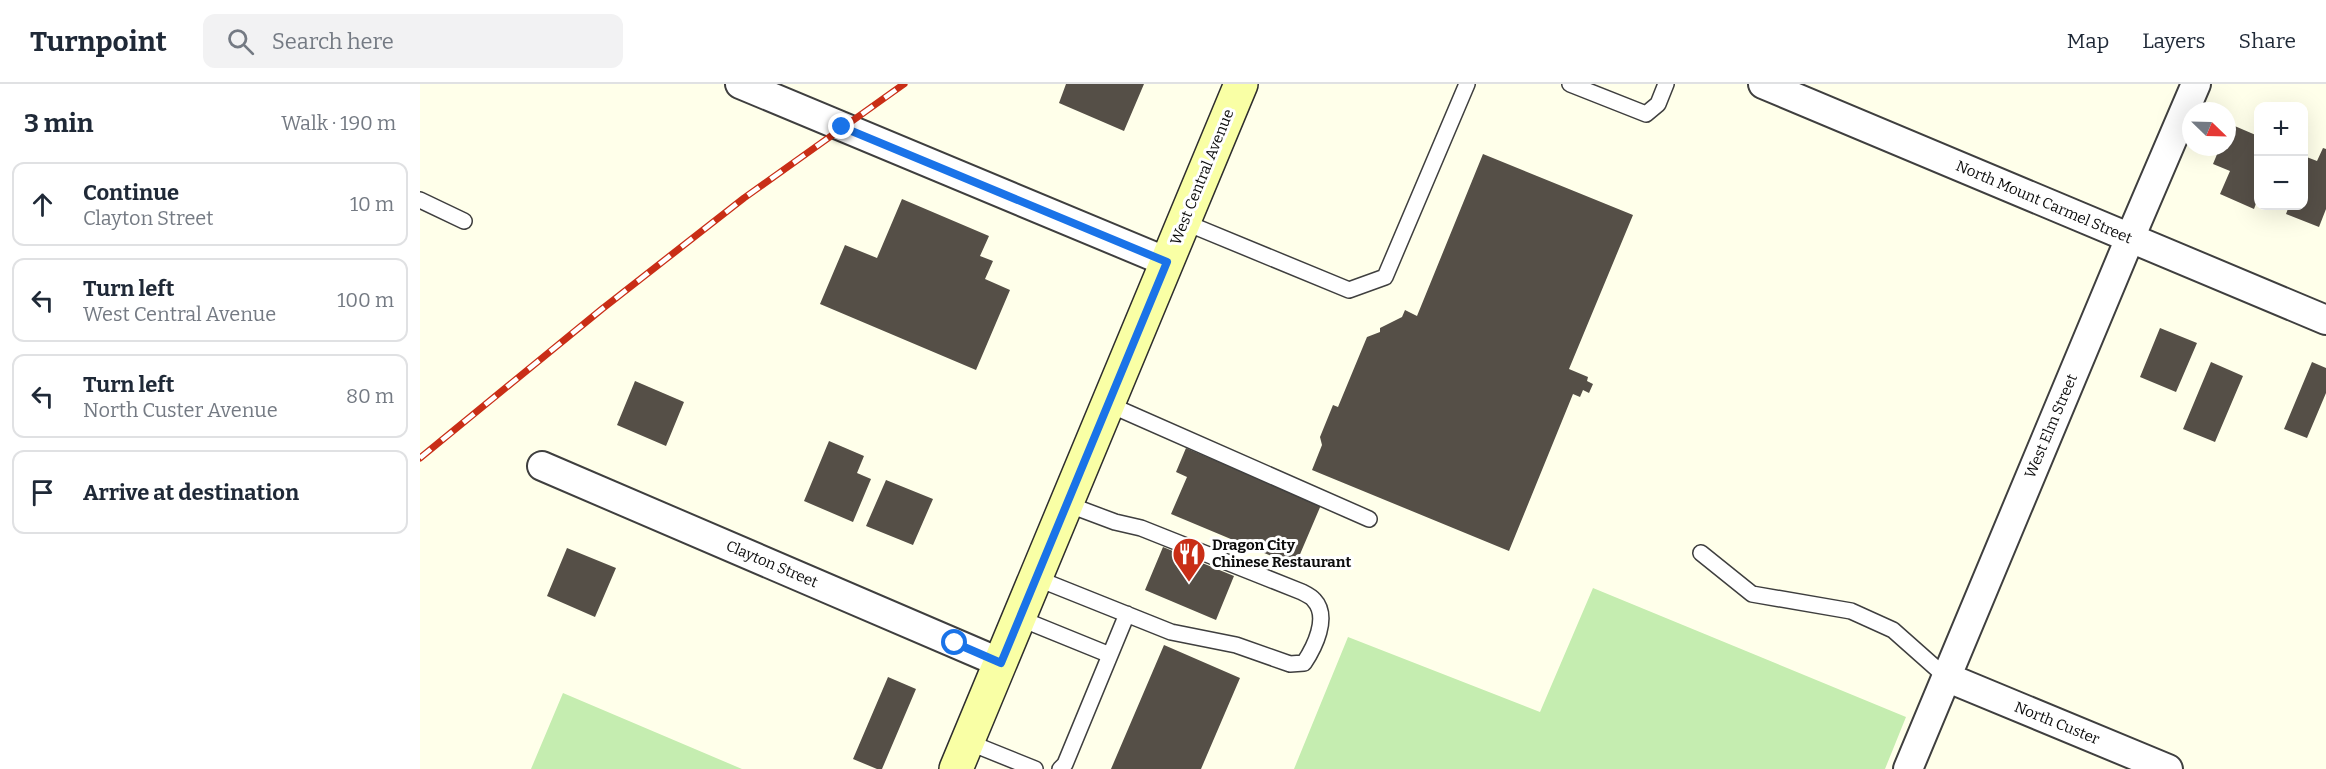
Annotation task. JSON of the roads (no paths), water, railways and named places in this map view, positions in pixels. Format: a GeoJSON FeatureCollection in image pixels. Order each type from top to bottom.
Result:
{"type":"FeatureCollection","features":[{"type":"Feature","properties":{"kind":"main road","name":"West Central Avenue"},"geometry":{"type":"LineString","coordinates":[[962,755],[1241,84]]}},
{"type":"Feature","properties":{"kind":"street"},"geometry":{"type":"LineString","coordinates":[[740,84],[1167,262]]}},
{"type":"Feature","properties":{"kind":"street","name":"North Mount Carmel Street"},"geometry":{"type":"LineString","coordinates":[[1763,84],[2326,320]]}},
{"type":"Feature","properties":{"kind":"street","name":"West Elm Street"},"geometry":{"type":"LineString","coordinates":[[1908,769],[2196,84]]}},
{"type":"Feature","properties":{"kind":"street","name":"Clayton Street"},"geometry":{"type":"LineString","coordinates":[[542,466],[1001,663]]}},
{"type":"Feature","properties":{"kind":"street","name":"North Custer"},"geometry":{"type":"LineString","coordinates":[[1946,677],[2168,769]]}},
{"type":"Feature","properties":{"kind":"lane"},"geometry":{"type":"LineString","coordinates":[[1184,222],[1349,290],[1386,277],[1467,84]]}},
{"type":"Feature","properties":{"kind":"lane"},"geometry":{"type":"LineString","coordinates":[[1570,84],[1646,114],[1658,104],[1666,84]]}},
{"type":"Feature","properties":{"kind":"lane"},"geometry":{"type":"LineString","coordinates":[[420,200],[464,221]]}},
{"type":"Feature","properties":{"kind":"lane"},"geometry":{"type":"LineString","coordinates":[[1108,404],[1370,519]]}},
{"type":"Feature","properties":{"kind":"lane"},"geometry":{"type":"LineString","coordinates":[[1036,578],[1171,632],[1195,639],[1214,639],[1290,664],[1304,663],[1313,649],[1319,629],[1320,612],[1315,600],[1302,592],[1141,528],[1115,522],[1067,504]]}},
{"type":"Feature","properties":{"kind":"lane"},"geometry":{"type":"LineString","coordinates":[[1701,553],[1752,594],[1851,611],[1893,630],[1946,677]]}},
{"type":"Feature","properties":{"kind":"lane"},"geometry":{"type":"LineString","coordinates":[[1060,769],[1065,764],[1127,614]]}},
{"type":"Feature","properties":{"kind":"lane"},"geometry":{"type":"LineString","coordinates":[[1019,618],[1110,655]]}},
{"type":"Feature","properties":{"kind":"lane"},"geometry":{"type":"LineString","coordinates":[[962,755],[1035,769]]}},
{"type":"Feature","properties":{"kind":"railway"},"geometry":{"type":"LineString","coordinates":[[420,458],[602,309],[744,198],[904,84]]}},
{"type":"Feature","properties":{"kind":"place","name":"Dragon City Chinese Restaurant"},"geometry":{"type":"Point","coordinates":[1189,583]}}]}
